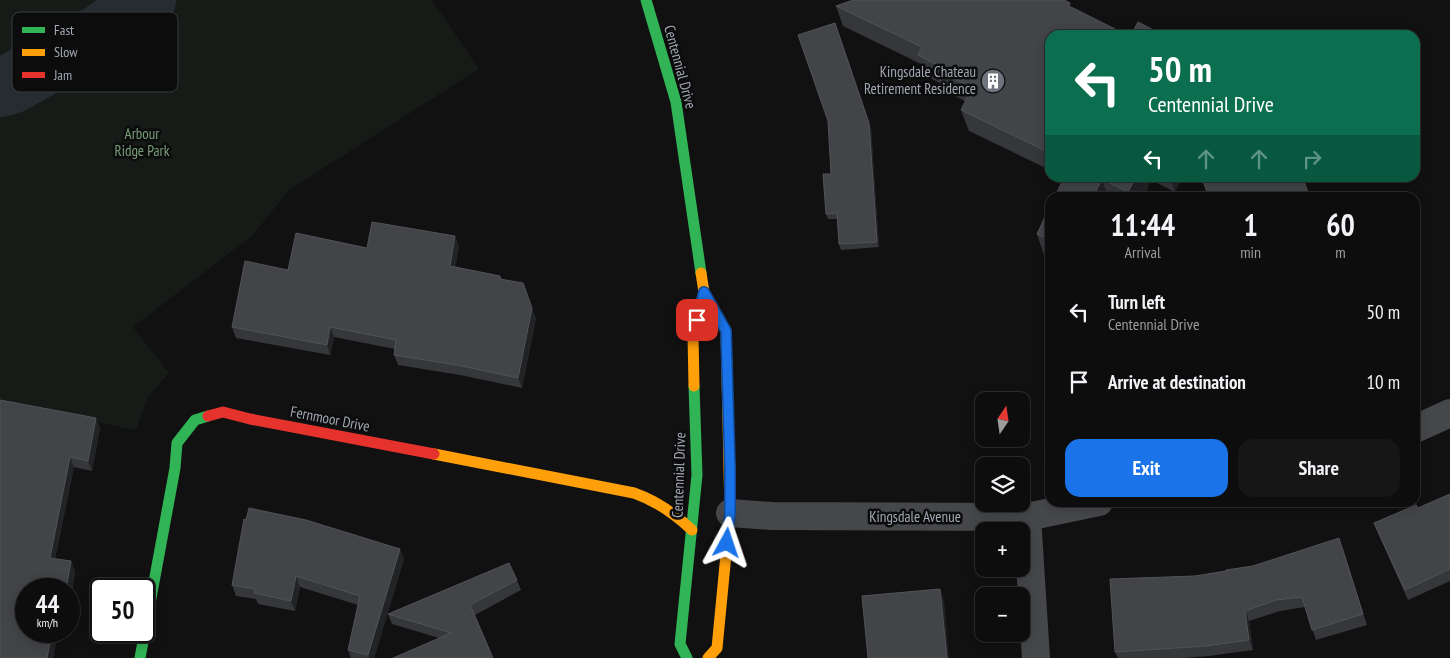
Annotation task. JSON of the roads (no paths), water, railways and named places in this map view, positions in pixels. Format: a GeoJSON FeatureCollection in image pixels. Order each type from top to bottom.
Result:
{"type":"FeatureCollection","features":[{"type":"Feature","properties":{"kind":"main road","name":"Centennial Drive"},"geometry":{"type":"LineString","coordinates":[[646,0],[676,102],[704,292],[726,331],[730,513],[717,648],[708,658]]}},
{"type":"Feature","properties":{"kind":"main road","name":"Centennial Drive"},"geometry":{"type":"LineString","coordinates":[[687,658],[680,644],[697,474],[694,335],[704,292]]}},
{"type":"Feature","properties":{"kind":"main road","name":"Fernmoor Drive"},"geometry":{"type":"LineString","coordinates":[[140,658],[175,468],[177,443],[195,420],[223,412],[250,419],[634,493],[651,498],[670,510],[692,530]]}},
{"type":"Feature","properties":{"kind":"street"},"geometry":{"type":"LineString","coordinates":[[1420,427],[1450,413]]}},
{"type":"Feature","properties":{"kind":"street","name":"Kingsdale Avenue"},"geometry":{"type":"LineString","coordinates":[[730,513],[772,516],[1027,517],[1075,507]]}},
{"type":"Feature","properties":{"kind":"street"},"geometry":{"type":"LineString","coordinates":[[1027,517],[1036,658]]}},
{"type":"Feature","properties":{"kind":"waterway"},"geometry":{"type":"LineString","coordinates":[[130,12],[146,0]]}},
{"type":"Feature","properties":{"kind":"waterway"},"geometry":{"type":"LineString","coordinates":[[0,87],[12,83]]}},
{"type":"Feature","properties":{"kind":"place","name":"Kingsdale Chateau Retirement Residence"},"geometry":{"type":"Point","coordinates":[993,81]}},
{"type":"Feature","properties":{"kind":"park label","name":"Arbour Ridge Park"},"geometry":{"type":"Point","coordinates":[142,142]}}]}
